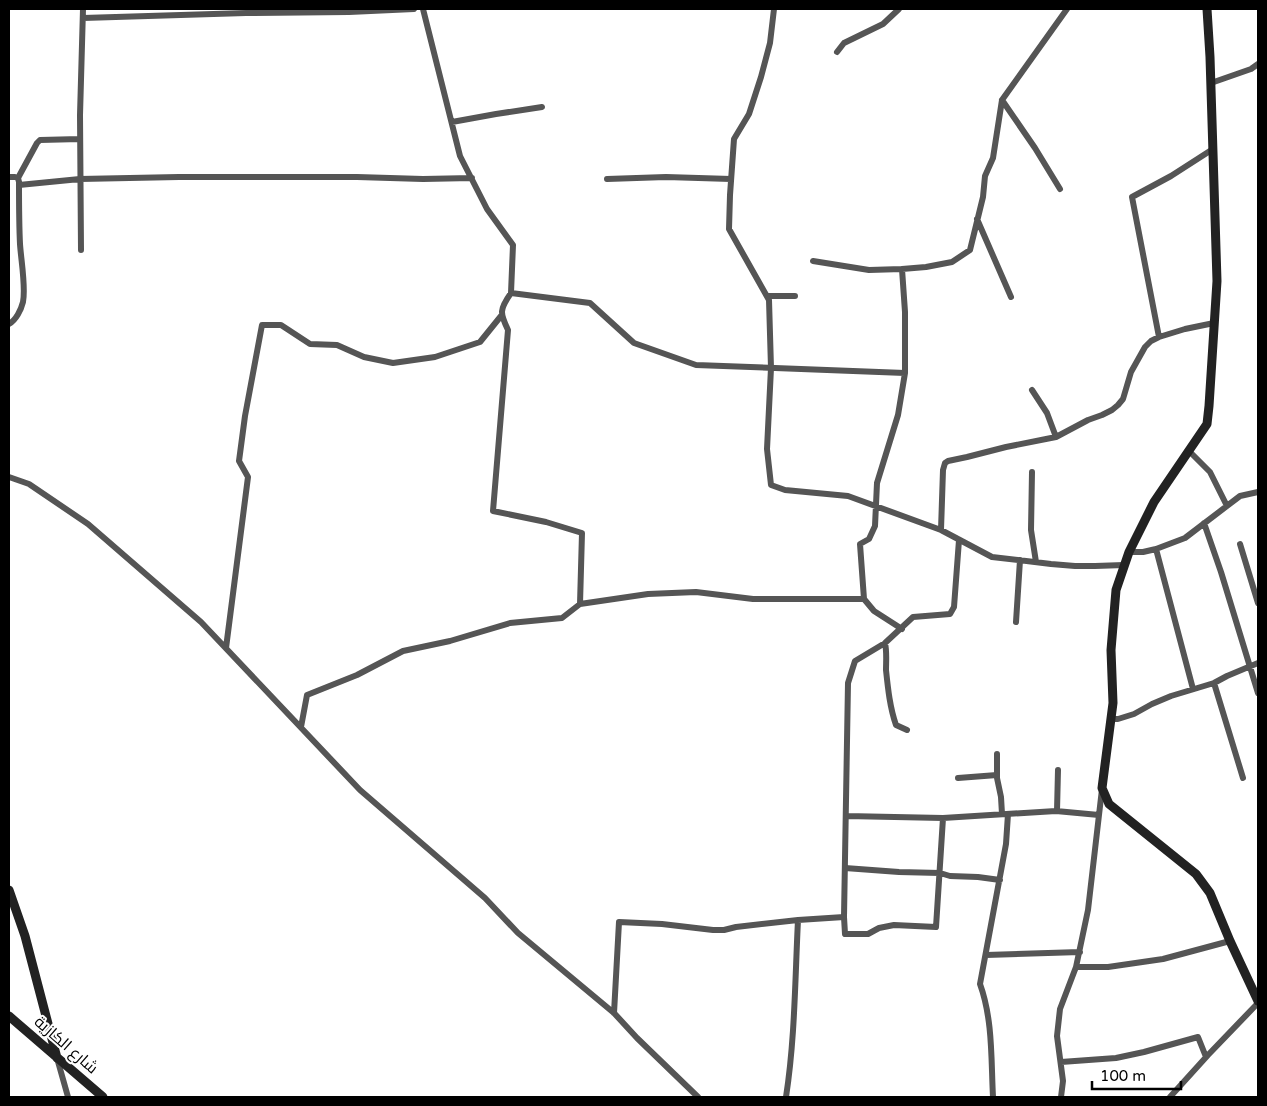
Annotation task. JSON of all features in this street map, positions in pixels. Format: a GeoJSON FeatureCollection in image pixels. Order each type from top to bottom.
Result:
{"type":"FeatureCollection","features":[{"type":"Feature","properties":{"kind":"street"},"geometry":{"type":"LineString","coordinates":[[81,250],[80,58],[83,9]]}},
{"type":"Feature","properties":{"kind":"street"},"geometry":{"type":"LineString","coordinates":[[83,18],[414,9]]}},
{"type":"Feature","properties":{"kind":"street"},"geometry":{"type":"LineString","coordinates":[[226,648],[248,477],[238,462],[262,325],[281,325],[310,344],[337,345],[364,356],[393,363],[435,357],[480,342],[501,316],[503,304],[511,293],[513,245],[487,208],[460,156],[424,9]]}},
{"type":"Feature","properties":{"kind":"street"},"geometry":{"type":"LineString","coordinates":[[774,9],[770,43],[761,77],[749,114],[734,139],[729,230],[770,300],[771,368],[767,448],[772,485],[785,490],[848,496],[941,530],[992,557],[1085,566],[1124,565]]}},
{"type":"Feature","properties":{"kind":"street"},"geometry":{"type":"LineString","coordinates":[[837,52],[844,43],[883,24],[899,9]]}},
{"type":"Feature","properties":{"kind":"street"},"geometry":{"type":"LineString","coordinates":[[813,261],[869,270],[902,269],[952,262],[970,250],[983,198],[985,176],[993,158],[1002,100],[1068,9]]}},
{"type":"Feature","properties":{"kind":"street"},"geometry":{"type":"LineString","coordinates":[[1060,1097],[1063,1081],[1057,1036],[1060,1008],[1076,967],[1088,910],[1113,703],[1111,650],[1116,590],[1129,552],[1154,502],[1207,424],[1210,406],[1216,281],[1211,82],[1207,9]]}},
{"type":"Feature","properties":{"kind":"street"},"geometry":{"type":"LineString","coordinates":[[1211,82],[1251,69],[1258,64]]}},
{"type":"Feature","properties":{"kind":"street"},"geometry":{"type":"LineString","coordinates":[[1002,100],[1060,189]]}},
{"type":"Feature","properties":{"kind":"street"},"geometry":{"type":"LineString","coordinates":[[452,122],[542,107]]}},
{"type":"Feature","properties":{"kind":"street"},"geometry":{"type":"LineString","coordinates":[[9,324],[14,321],[20,311],[23,300],[18,182],[40,140],[80,139]]}},
{"type":"Feature","properties":{"kind":"street"},"geometry":{"type":"LineString","coordinates":[[1159,337],[1132,197],[1171,176],[1213,149]]}},
{"type":"Feature","properties":{"kind":"street"},"geometry":{"type":"LineString","coordinates":[[9,177],[15,177],[18,182]]}},
{"type":"Feature","properties":{"kind":"street"},"geometry":{"type":"LineString","coordinates":[[18,182],[179,177],[472,178]]}},
{"type":"Feature","properties":{"kind":"street"},"geometry":{"type":"LineString","coordinates":[[607,179],[666,177],[731,179]]}},
{"type":"Feature","properties":{"kind":"street"},"geometry":{"type":"LineString","coordinates":[[977,219],[1011,298]]}},
{"type":"Feature","properties":{"kind":"street"},"geometry":{"type":"LineString","coordinates":[[902,269],[905,312],[905,373],[898,415],[877,483],[874,526],[869,538],[860,544],[864,599],[874,611],[902,629]]}},
{"type":"Feature","properties":{"kind":"street"},"geometry":{"type":"LineString","coordinates":[[511,293],[590,303],[634,343],[696,365],[905,373]]}},
{"type":"Feature","properties":{"kind":"street"},"geometry":{"type":"LineString","coordinates":[[767,296],[795,296]]}},
{"type":"Feature","properties":{"kind":"street"},"geometry":{"type":"LineString","coordinates":[[501,316],[508,330],[493,511],[546,522],[582,533],[580,604]]}},
{"type":"Feature","properties":{"kind":"street"},"geometry":{"type":"LineString","coordinates":[[941,530],[943,470],[945,463],[1056,437],[1088,420],[1102,416],[1118,406],[1131,372],[1145,347],[1159,337],[1214,323]]}},
{"type":"Feature","properties":{"kind":"street"},"geometry":{"type":"LineString","coordinates":[[1032,390],[1047,413],[1056,437]]}},
{"type":"Feature","properties":{"kind":"street"},"geometry":{"type":"LineString","coordinates":[[1189,450],[1210,472],[1227,506]]}},
{"type":"Feature","properties":{"kind":"street"},"geometry":{"type":"LineString","coordinates":[[1032,472],[1031,530],[1036,562]]}},
{"type":"Feature","properties":{"kind":"street"},"geometry":{"type":"LineString","coordinates":[[9,477],[28,484],[88,524],[201,622],[360,790],[486,898],[518,933],[614,1013],[698,1097]]}},
{"type":"Feature","properties":{"kind":"street"},"geometry":{"type":"LineString","coordinates":[[1129,552],[1143,552],[1156,549],[1185,538],[1240,496],[1258,492]]}},
{"type":"Feature","properties":{"kind":"street"},"geometry":{"type":"LineString","coordinates":[[1204,523],[1258,693]]}},
{"type":"Feature","properties":{"kind":"street"},"geometry":{"type":"LineString","coordinates":[[943,818],[936,927],[894,925],[879,928],[868,934],[845,934],[848,683],[855,662],[885,643],[914,617],[950,614],[954,607],[959,540]]}},
{"type":"Feature","properties":{"kind":"street"},"geometry":{"type":"LineString","coordinates":[[1240,544],[1258,603]]}},
{"type":"Feature","properties":{"kind":"street"},"geometry":{"type":"LineString","coordinates":[[1156,549],[1193,689]]}},
{"type":"Feature","properties":{"kind":"street"},"geometry":{"type":"LineString","coordinates":[[1016,622],[1020,560]]}},
{"type":"Feature","properties":{"kind":"street"},"geometry":{"type":"LineString","coordinates":[[301,727],[307,695],[357,675],[403,651],[450,641],[510,623],[562,618],[580,604],[648,594],[696,592],[753,599],[864,599]]}},
{"type":"Feature","properties":{"kind":"street"},"geometry":{"type":"LineString","coordinates":[[885,643],[887,651],[886,671],[892,715],[896,726],[907,730]]}},
{"type":"Feature","properties":{"kind":"street"},"geometry":{"type":"LineString","coordinates":[[1111,719],[1134,714],[1158,702],[1214,683],[1249,666],[1258,664]]}},
{"type":"Feature","properties":{"kind":"street"},"geometry":{"type":"LineString","coordinates":[[1214,683],[1243,778]]}},
{"type":"Feature","properties":{"kind":"street"},"geometry":{"type":"LineString","coordinates":[[993,1097],[990,1028],[986,998],[980,984],[1006,844],[1005,814],[996,775],[997,754]]}},
{"type":"Feature","properties":{"kind":"street"},"geometry":{"type":"LineString","coordinates":[[1057,811],[1058,770]]}},
{"type":"Feature","properties":{"kind":"street"},"geometry":{"type":"LineString","coordinates":[[958,778],[996,775]]}},
{"type":"Feature","properties":{"kind":"street"},"geometry":{"type":"LineString","coordinates":[[1102,788],[1109,804],[1196,874],[1210,893],[1258,1002],[1170,1097]]}},
{"type":"Feature","properties":{"kind":"street"},"geometry":{"type":"LineString","coordinates":[[846,816],[943,818],[1057,811],[1099,815]]}},
{"type":"Feature","properties":{"kind":"street"},"geometry":{"type":"LineString","coordinates":[[845,868],[940,873],[950,876],[1000,880]]}},
{"type":"Feature","properties":{"kind":"street"},"geometry":{"type":"LineString","coordinates":[[9,890],[25,936],[68,1097]]}},
{"type":"Feature","properties":{"kind":"street"},"geometry":{"type":"LineString","coordinates":[[614,1013],[619,922],[724,930],[798,920],[844,917]]}},
{"type":"Feature","properties":{"kind":"street"},"geometry":{"type":"LineString","coordinates":[[786,1097],[793,1038],[798,920]]}},
{"type":"Feature","properties":{"kind":"street"},"geometry":{"type":"LineString","coordinates":[[1076,967],[1108,967],[1163,959],[1230,941]]}},
{"type":"Feature","properties":{"kind":"street"},"geometry":{"type":"LineString","coordinates":[[986,955],[1080,952]]}},
{"type":"Feature","properties":{"kind":"street","name":"شارع الكازية"},"geometry":{"type":"LineString","coordinates":[[9,1016],[103,1097]]}},
{"type":"Feature","properties":{"kind":"street"},"geometry":{"type":"LineString","coordinates":[[1061,1062],[1116,1058],[1198,1036],[1206,1057]]}}]}
